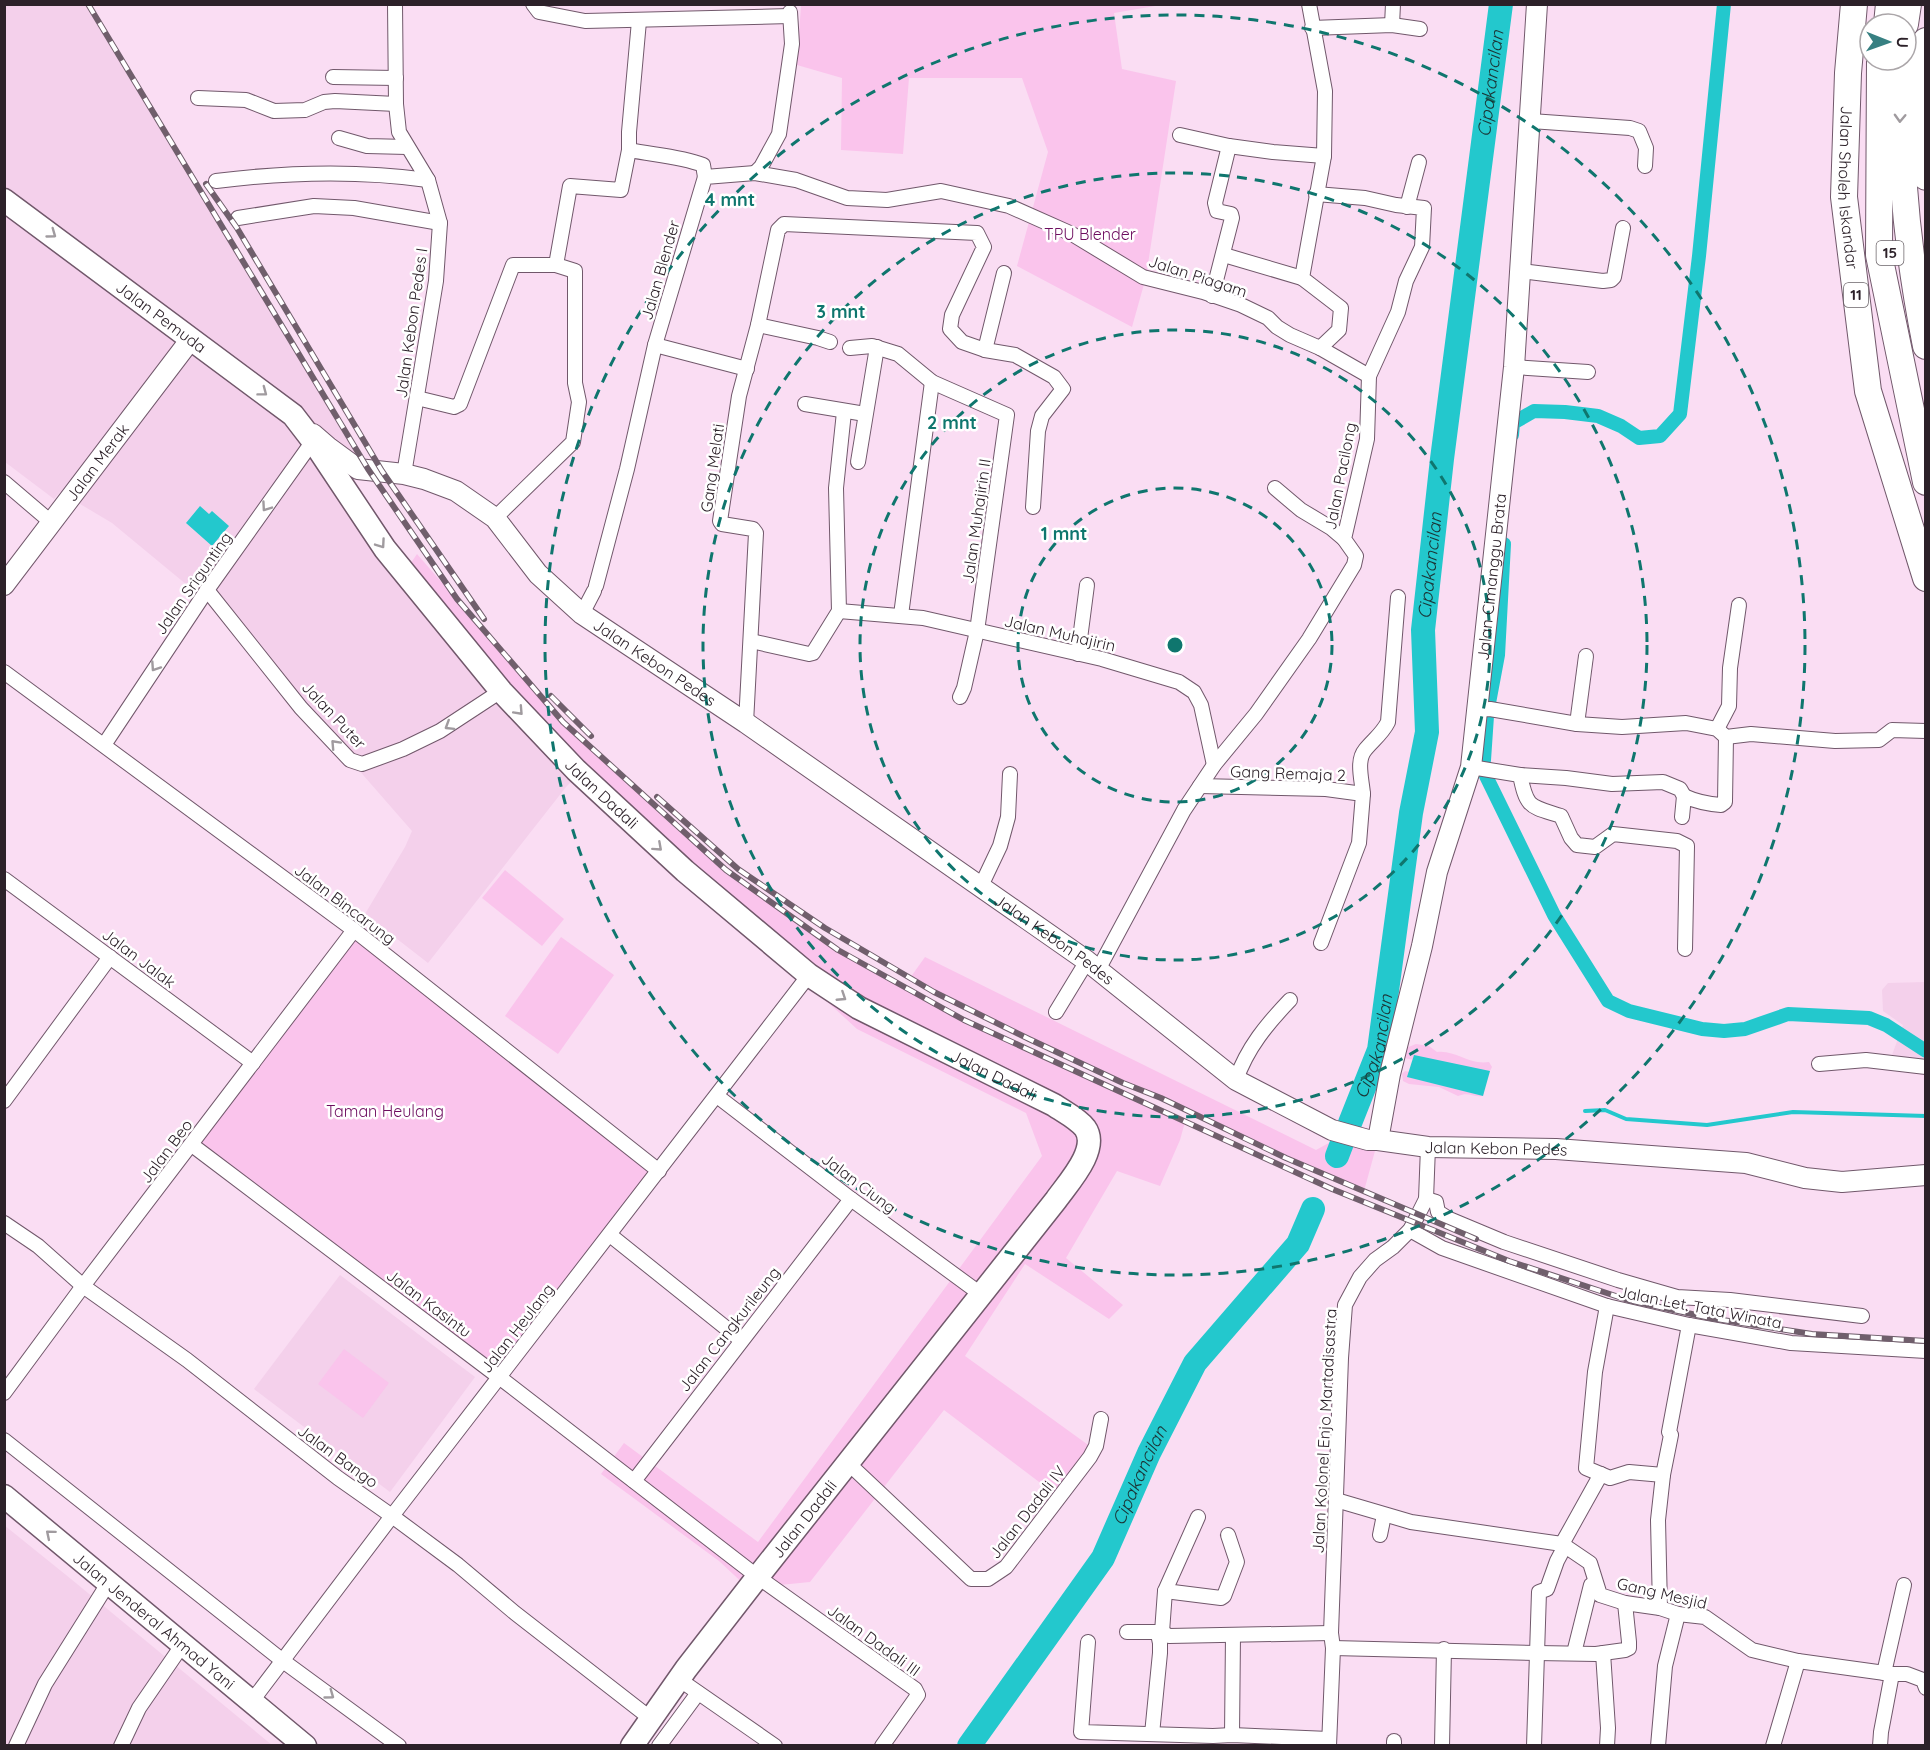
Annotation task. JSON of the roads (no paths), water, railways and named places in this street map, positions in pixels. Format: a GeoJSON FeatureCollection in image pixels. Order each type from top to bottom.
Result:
{"type":"FeatureCollection","features":[{"type":"Feature","properties":{"kind":"highway"},"geometry":{"type":"LineString","coordinates":[[1876,12],[1889,4]]}},
{"type":"Feature","properties":{"kind":"highway"},"geometry":{"type":"LineString","coordinates":[[1926,41],[1923,147],[1926,177]]}},
{"type":"Feature","properties":{"kind":"highway","name":"Jalan Sholeh Iskandar"},"geometry":{"type":"LineString","coordinates":[[1858,50],[1848,74],[1844,198],[1868,391],[1926,578]]}},
{"type":"Feature","properties":{"kind":"highway"},"geometry":{"type":"LineString","coordinates":[[1866,72],[1861,110],[1860,201],[1866,291],[1880,385],[1926,550]]}},
{"type":"Feature","properties":{"kind":"highway","name":"Jalan Sholeh Iskandar"},"geometry":{"type":"LineString","coordinates":[[1880,72],[1879,255],[1926,482]]}},
{"type":"Feature","properties":{"kind":"highway","name":"15"},"geometry":{"type":"LineString","coordinates":[[1885,72],[1885,212],[1895,285],[1926,442]]}},
{"type":"Feature","properties":{"kind":"highway","name":"15"},"geometry":{"type":"LineString","coordinates":[[1902,72],[1900,128],[1904,204],[1916,296],[1926,346]]}},
{"type":"Feature","properties":{"kind":"main road","name":"Jalan Cimanggu Brata"},"geometry":{"type":"LineString","coordinates":[[1378,1140],[1390,1074],[1400,1039],[1437,872],[1490,710],[1537,4]]}},
{"type":"Feature","properties":{"kind":"main road","name":"Jalan Pemuda"},"geometry":{"type":"LineString","coordinates":[[4,200],[293,415],[313,441]]}},
{"type":"Feature","properties":{"kind":"main road","name":"Jalan Merak"},"geometry":{"type":"LineString","coordinates":[[4,585],[191,339]]}},
{"type":"Feature","properties":{"kind":"main road"},"geometry":{"type":"LineString","coordinates":[[293,415],[328,447],[358,469],[351,475],[347,484],[348,496]]}},
{"type":"Feature","properties":{"kind":"main road","name":"Jalan Dadali"},"geometry":{"type":"LineString","coordinates":[[313,441],[384,549],[496,695],[685,871],[809,975],[859,1008],[1054,1105],[1086,1130],[1089,1141],[1085,1159],[1056,1200],[686,1669],[689,1687],[650,1718],[632,1746]]}},
{"type":"Feature","properties":{"kind":"main road","name":"Jalan Kebon Pedes"},"geometry":{"type":"LineString","coordinates":[[358,469],[404,474],[456,491],[495,518],[538,574],[582,614],[746,723],[1092,965],[1236,1080],[1332,1130],[1353,1137],[1428,1147],[1556,1149],[1746,1163],[1805,1178],[1842,1182],[1926,1175]]}},
{"type":"Feature","properties":{"kind":"main road","name":"Jalan Jenderal Ahmad Yani"},"geometry":{"type":"LineString","coordinates":[[4,1496],[305,1746]]}},
{"type":"Feature","properties":{"kind":"street","name":"Jalan Kebon Pedes I"},"geometry":{"type":"LineString","coordinates":[[395,4],[396,104],[399,132],[428,180],[440,223],[436,281],[404,474]]}},
{"type":"Feature","properties":{"kind":"street"},"geometry":{"type":"LineString","coordinates":[[533,4],[539,12],[585,21],[639,21],[790,14],[792,44],[779,134],[761,168],[755,173],[705,177],[703,165],[688,159],[629,150]]}},
{"type":"Feature","properties":{"kind":"street"},"geometry":{"type":"LineString","coordinates":[[1302,278],[1324,156],[1325,91],[1309,4]]}},
{"type":"Feature","properties":{"kind":"street"},"geometry":{"type":"LineString","coordinates":[[1392,26],[1393,4]]}},
{"type":"Feature","properties":{"kind":"street"},"geometry":{"type":"LineString","coordinates":[[556,265],[570,186],[621,190],[629,150],[639,21]]}},
{"type":"Feature","properties":{"kind":"street"},"geometry":{"type":"LineString","coordinates":[[1312,28],[1392,26],[1420,28]]}},
{"type":"Feature","properties":{"kind":"street"},"geometry":{"type":"LineString","coordinates":[[333,77],[396,78]]}},
{"type":"Feature","properties":{"kind":"street"},"geometry":{"type":"LineString","coordinates":[[198,98],[246,100],[274,111],[305,110],[324,102],[335,101],[396,104]]}},
{"type":"Feature","properties":{"kind":"street"},"geometry":{"type":"LineString","coordinates":[[1531,121],[1630,128],[1639,131],[1646,148],[1645,165]]}},
{"type":"Feature","properties":{"kind":"street"},"geometry":{"type":"LineString","coordinates":[[1180,135],[1273,153],[1324,156]]}},
{"type":"Feature","properties":{"kind":"street"},"geometry":{"type":"LineString","coordinates":[[339,138],[357,145],[407,147]]}},
{"type":"Feature","properties":{"kind":"street"},"geometry":{"type":"LineString","coordinates":[[1212,296],[1232,218],[1231,214],[1217,211],[1215,203],[1228,146]]}},
{"type":"Feature","properties":{"kind":"street"},"geometry":{"type":"LineString","coordinates":[[1407,207],[1419,162]]}},
{"type":"Feature","properties":{"kind":"street"},"geometry":{"type":"LineString","coordinates":[[216,181],[272,174],[329,172],[393,175],[428,180]]}},
{"type":"Feature","properties":{"kind":"street","name":"Jalan Piagam"},"geometry":{"type":"LineString","coordinates":[[755,173],[796,180],[847,198],[887,200],[941,191],[1008,206],[1072,234],[1143,277],[1241,305],[1268,318],[1290,335],[1320,348]]}},
{"type":"Feature","properties":{"kind":"street","name":"Jalan Blender"},"geometry":{"type":"LineString","coordinates":[[582,614],[595,588],[624,479],[655,345],[705,177]]}},
{"type":"Feature","properties":{"kind":"street"},"geometry":{"type":"LineString","coordinates":[[1224,255],[1302,278],[1341,308],[1338,330],[1320,348],[1369,376],[1398,312],[1406,281],[1422,247],[1424,208],[1407,207],[1365,198],[1316,194]]}},
{"type":"Feature","properties":{"kind":"street"},"geometry":{"type":"LineString","coordinates":[[238,218],[314,206],[354,208],[440,223]]}},
{"type":"Feature","properties":{"kind":"street","name":"Gang Melati"},"geometry":{"type":"LineString","coordinates":[[746,723],[756,533],[753,529],[722,524],[720,520],[739,396],[758,325],[778,230],[784,224],[977,233],[984,247],[951,315],[950,330],[962,342],[985,350]]}},
{"type":"Feature","properties":{"kind":"street"},"geometry":{"type":"LineString","coordinates":[[1521,271],[1611,280],[1614,277],[1623,228]]}},
{"type":"Feature","properties":{"kind":"street"},"geometry":{"type":"LineString","coordinates":[[417,398],[454,407],[460,404],[513,265],[556,265],[575,271],[575,383],[579,402],[573,442],[495,518]]}},
{"type":"Feature","properties":{"kind":"street"},"geometry":{"type":"LineString","coordinates":[[1004,273],[985,350],[1015,356],[1054,377],[1063,389],[1042,416],[1038,431],[1033,507]]}},
{"type":"Feature","properties":{"kind":"street"},"geometry":{"type":"LineString","coordinates":[[758,325],[830,342]]}},
{"type":"Feature","properties":{"kind":"street"},"geometry":{"type":"LineString","coordinates":[[655,345],[747,369]]}},
{"type":"Feature","properties":{"kind":"street"},"geometry":{"type":"LineString","coordinates":[[858,462],[877,347]]}},
{"type":"Feature","properties":{"kind":"street"},"geometry":{"type":"LineString","coordinates":[[850,348],[877,347],[898,354],[932,382],[901,615]]}},
{"type":"Feature","properties":{"kind":"street"},"geometry":{"type":"LineString","coordinates":[[1514,367],[1588,372]]}},
{"type":"Feature","properties":{"kind":"street","name":"Jalan Pacilong"},"geometry":{"type":"LineString","coordinates":[[1056,1012],[1092,965],[1214,765],[1256,714],[1303,648],[1354,565],[1356,556],[1344,539],[1367,439],[1369,376]]}},
{"type":"Feature","properties":{"kind":"street","name":"Jalan Muhajirin II"},"geometry":{"type":"LineString","coordinates":[[932,382],[1007,415],[977,631],[960,697]]}},
{"type":"Feature","properties":{"kind":"street"},"geometry":{"type":"LineString","coordinates":[[805,404],[865,414]]}},
{"type":"Feature","properties":{"kind":"street"},"geometry":{"type":"LineString","coordinates":[[751,641],[813,653],[839,611],[836,488],[844,412]]}},
{"type":"Feature","properties":{"kind":"street","name":"Jalan Srigunting"},"geometry":{"type":"LineString","coordinates":[[104,745],[207,590],[313,441]]}},
{"type":"Feature","properties":{"kind":"street"},"geometry":{"type":"LineString","coordinates":[[4,482],[52,523]]}},
{"type":"Feature","properties":{"kind":"street"},"geometry":{"type":"LineString","coordinates":[[1275,488],[1301,510],[1331,528],[1344,539]]}},
{"type":"Feature","properties":{"kind":"street"},"geometry":{"type":"LineString","coordinates":[[1078,654],[1087,585]]}},
{"type":"Feature","properties":{"kind":"street","name":"Jalan Puter"},"geometry":{"type":"LineString","coordinates":[[207,590],[301,708],[350,760],[356,763],[362,764],[404,749],[440,731],[496,695]]}},
{"type":"Feature","properties":{"kind":"street"},"geometry":{"type":"LineString","coordinates":[[1363,794],[1360,769],[1363,752],[1380,735],[1388,722],[1398,597]]}},
{"type":"Feature","properties":{"kind":"street"},"geometry":{"type":"LineString","coordinates":[[1684,796],[1708,804],[1721,805],[1725,802],[1722,733],[1729,706],[1730,668],[1739,605]]}},
{"type":"Feature","properties":{"kind":"street","name":"Jalan Muhajirin"},"geometry":{"type":"LineString","coordinates":[[839,611],[922,618],[1078,654],[1154,673],[1179,682],[1194,692],[1201,705],[1214,765]]}},
{"type":"Feature","properties":{"kind":"street"},"geometry":{"type":"LineString","coordinates":[[1577,724],[1586,656]]}},
{"type":"Feature","properties":{"kind":"street","name":"Jalan Bincarung"},"geometry":{"type":"LineString","coordinates":[[4,672],[354,930],[659,1171]]}},
{"type":"Feature","properties":{"kind":"street"},"geometry":{"type":"LineString","coordinates":[[1490,710],[1577,724],[1622,727],[1686,723],[1722,733],[1835,741],[1879,740],[1892,730],[1926,731]]}},
{"type":"Feature","properties":{"kind":"street"},"geometry":{"type":"LineString","coordinates":[[1471,767],[1520,775],[1612,784],[1663,782],[1680,789],[1684,796],[1682,818]]}},
{"type":"Feature","properties":{"kind":"street"},"geometry":{"type":"LineString","coordinates":[[981,886],[999,846],[1008,817],[1010,774]]}},
{"type":"Feature","properties":{"kind":"street"},"geometry":{"type":"LineString","coordinates":[[1520,775],[1524,794],[1529,804],[1561,816],[1571,838],[1577,845],[1595,847],[1613,834],[1684,843],[1687,848],[1685,950]]}},
{"type":"Feature","properties":{"kind":"street","name":"Gang Remaja 2"},"geometry":{"type":"LineString","coordinates":[[1200,786],[1326,789],[1363,794],[1359,843],[1321,943]]}},
{"type":"Feature","properties":{"kind":"street","name":"Jalan Jalak"},"geometry":{"type":"LineString","coordinates":[[4,879],[253,1063]]}},
{"type":"Feature","properties":{"kind":"street","name":"Jalan Beo"},"geometry":{"type":"LineString","coordinates":[[4,1393],[354,930]]}},
{"type":"Feature","properties":{"kind":"street"},"geometry":{"type":"LineString","coordinates":[[4,1101],[110,957]]}},
{"type":"Feature","properties":{"kind":"street","name":"Jalan Heulang"},"geometry":{"type":"LineString","coordinates":[[252,1701],[809,975]]}},
{"type":"Feature","properties":{"kind":"street"},"geometry":{"type":"LineString","coordinates":[[1236,1080],[1242,1063],[1263,1029],[1290,1000]]}},
{"type":"Feature","properties":{"kind":"street"},"geometry":{"type":"LineString","coordinates":[[1819,1064],[1866,1060],[1926,1067]]}},
{"type":"Feature","properties":{"kind":"street","name":"Jalan Ciung"},"geometry":{"type":"LineString","coordinates":[[717,1096],[982,1295]]}},
{"type":"Feature","properties":{"kind":"street","name":"Jalan Kasintu"},"geometry":{"type":"LineString","coordinates":[[192,1145],[758,1576]]}},
{"type":"Feature","properties":{"kind":"street","name":"Jalan Kolonel Enjo Martadisastra"},"geometry":{"type":"LineString","coordinates":[[1329,1742],[1341,1358],[1345,1305],[1360,1277],[1375,1260],[1393,1247],[1410,1230],[1426,1199],[1428,1147]]}},
{"type":"Feature","properties":{"kind":"street","name":"Jalan Cangkurileung"},"geometry":{"type":"LineString","coordinates":[[634,1480],[851,1198]]}},
{"type":"Feature","properties":{"kind":"street"},"geometry":{"type":"LineString","coordinates":[[1426,1199],[1436,1202],[1438,1212],[1449,1219],[1504,1242],[1618,1281],[1677,1297],[1730,1300],[1862,1316]]}},
{"type":"Feature","properties":{"kind":"street","name":"Jalan Bango"},"geometry":{"type":"LineString","coordinates":[[4,1223],[38,1246],[83,1286],[187,1360],[338,1478],[458,1564],[515,1613],[650,1718]]}},
{"type":"Feature","properties":{"kind":"street","name":"Jalan Let. Tata Winata"},"geometry":{"type":"LineString","coordinates":[[1410,1230],[1442,1248],[1607,1306],[1689,1325],[1791,1342],[1926,1351]]}},
{"type":"Feature","properties":{"kind":"street"},"geometry":{"type":"LineString","coordinates":[[610,1235],[741,1340]]}},
{"type":"Feature","properties":{"kind":"street"},"geometry":{"type":"LineString","coordinates":[[1607,1306],[1596,1372],[1586,1468],[1610,1478],[1629,1472],[1663,1475]]}},
{"type":"Feature","properties":{"kind":"street"},"geometry":{"type":"LineString","coordinates":[[1660,1608],[1658,1520],[1663,1475],[1671,1435],[1669,1432],[1672,1407],[1689,1325]]}},
{"type":"Feature","properties":{"kind":"street","name":"Jalan Dadali IV"},"geometry":{"type":"LineString","coordinates":[[848,1463],[971,1579],[988,1580],[1006,1567],[1090,1457],[1096,1446],[1101,1419]]}},
{"type":"Feature","properties":{"kind":"street"},"geometry":{"type":"LineString","coordinates":[[4,1440],[283,1661],[399,1746]]}},
{"type":"Feature","properties":{"kind":"street"},"geometry":{"type":"LineString","coordinates":[[1534,1746],[1539,1592],[1547,1589],[1563,1545],[1601,1474]]}},
{"type":"Feature","properties":{"kind":"street","name":"Gang Mesjid"},"geometry":{"type":"LineString","coordinates":[[1336,1500],[1411,1522],[1563,1545],[1590,1563],[1600,1595],[1624,1603],[1705,1617],[1752,1650],[1798,1661],[1888,1674],[1907,1674],[1923,1680],[1926,1688]]}},
{"type":"Feature","properties":{"kind":"street"},"geometry":{"type":"LineString","coordinates":[[1380,1535],[1384,1515]]}},
{"type":"Feature","properties":{"kind":"street"},"geometry":{"type":"LineString","coordinates":[[1152,1734],[1165,1591],[1198,1516]]}},
{"type":"Feature","properties":{"kind":"street"},"geometry":{"type":"LineString","coordinates":[[1165,1591],[1224,1596],[1237,1562],[1228,1535]]}},
{"type":"Feature","properties":{"kind":"street","name":"Jalan Dadali III"},"geometry":{"type":"LineString","coordinates":[[758,1576],[915,1689],[918,1695],[882,1746]]}},
{"type":"Feature","properties":{"kind":"street"},"geometry":{"type":"LineString","coordinates":[[17,1745],[45,1684],[109,1582]]}},
{"type":"Feature","properties":{"kind":"street"},"geometry":{"type":"LineString","coordinates":[[1574,1653],[1591,1586],[1595,1583]]}},
{"type":"Feature","properties":{"kind":"street"},"geometry":{"type":"LineString","coordinates":[[1880,1746],[1888,1674],[1904,1585]]}},
{"type":"Feature","properties":{"kind":"street"},"geometry":{"type":"LineString","coordinates":[[1333,1648],[1603,1653],[1629,1648],[1624,1603]]}},
{"type":"Feature","properties":{"kind":"street"},"geometry":{"type":"LineString","coordinates":[[1658,1746],[1665,1666],[1678,1614]]}},
{"type":"Feature","properties":{"kind":"street"},"geometry":{"type":"LineString","coordinates":[[1128,1632],[1160,1633],[1169,1636],[1331,1633]]}},
{"type":"Feature","properties":{"kind":"street"},"geometry":{"type":"LineString","coordinates":[[1232,1735],[1233,1635]]}},
{"type":"Feature","properties":{"kind":"street"},"geometry":{"type":"LineString","coordinates":[[1088,1641],[1081,1732],[1152,1734],[1214,1741],[1232,1735],[1329,1742]]}},
{"type":"Feature","properties":{"kind":"street"},"geometry":{"type":"LineString","coordinates":[[121,1746],[139,1708],[183,1644]]}},
{"type":"Feature","properties":{"kind":"street"},"geometry":{"type":"LineString","coordinates":[[1442,1746],[1444,1650]]}},
{"type":"Feature","properties":{"kind":"street"},"geometry":{"type":"LineString","coordinates":[[1603,1653],[1607,1746]]}},
{"type":"Feature","properties":{"kind":"street"},"geometry":{"type":"LineString","coordinates":[[1773,1746],[1798,1661]]}},
{"type":"Feature","properties":{"kind":"street"},"geometry":{"type":"LineString","coordinates":[[659,1746],[689,1687],[775,1746]]}},
{"type":"Feature","properties":{"kind":"water"},"geometry":{"type":"Polygon","coordinates":[[[200,506],[209,514],[212,511],[229,526],[212,546],[186,523],[200,506]]]}},
{"type":"Feature","properties":{"kind":"water"},"geometry":{"type":"Polygon","coordinates":[[[1414,1055],[1490,1071],[1483,1096],[1407,1077],[1414,1055]]]}},
{"type":"Feature","properties":{"kind":"waterway","name":"Cipakancilan"},"geometry":{"type":"LineString","coordinates":[[1350,1123],[1379,1050],[1411,813],[1427,732],[1423,630],[1442,459],[1501,4]]}},
{"type":"Feature","properties":{"kind":"waterway"},"geometry":{"type":"LineString","coordinates":[[1512,435],[1513,423],[1534,411],[1598,416],[1621,426],[1639,438],[1660,436],[1680,414],[1699,256],[1724,4]]}},
{"type":"Feature","properties":{"kind":"waterway"},"geometry":{"type":"LineString","coordinates":[[1489,703],[1498,655],[1504,544]]}},
{"type":"Feature","properties":{"kind":"waterway"},"geometry":{"type":"LineString","coordinates":[[1484,760],[1487,716]]}},
{"type":"Feature","properties":{"kind":"waterway"},"geometry":{"type":"LineString","coordinates":[[1486,776],[1554,915],[1608,1001],[1629,1011],[1702,1029],[1724,1031],[1745,1029],[1788,1014],[1869,1018],[1886,1025],[1926,1051]]}},
{"type":"Feature","properties":{"kind":"waterway"},"geometry":{"type":"LineString","coordinates":[[1379,1050],[1388,1057]]}},
{"type":"Feature","properties":{"kind":"waterway"},"geometry":{"type":"LineString","coordinates":[[1585,1111],[1605,1110],[1626,1119],[1707,1125],[1793,1112],[1926,1116]]}},
{"type":"Feature","properties":{"kind":"waterway","name":"Cipakancilan"},"geometry":{"type":"LineString","coordinates":[[1337,1156],[1342,1143]]}},
{"type":"Feature","properties":{"kind":"waterway","name":"Cipakancilan"},"geometry":{"type":"LineString","coordinates":[[969,1746],[1103,1558],[1149,1453],[1195,1363],[1298,1244],[1313,1209]]}},
{"type":"Feature","properties":{"kind":"railway"},"geometry":{"type":"LineString","coordinates":[[88,4],[368,469],[457,599],[563,722],[726,870],[838,950],[964,1020],[1332,1189],[1509,1261],[1628,1300],[1710,1318],[1812,1334],[1926,1341]]}},
{"type":"Feature","properties":{"kind":"railway"},"geometry":{"type":"LineString","coordinates":[[206,184],[237,228],[382,471],[484,619]]}},
{"type":"Feature","properties":{"kind":"railway"},"geometry":{"type":"LineString","coordinates":[[551,696],[591,736]]}},
{"type":"Feature","properties":{"kind":"railway"},"geometry":{"type":"LineString","coordinates":[[657,797],[738,869],[825,928],[934,992],[1029,1039],[1123,1083],[1161,1098],[1286,1158],[1476,1239]]}},
{"type":"Feature","properties":{"kind":"park label","name":"TPU Blender"},"geometry":{"type":"Point","coordinates":[1090,234]}},
{"type":"Feature","properties":{"kind":"park label","name":"Taman Heulang"},"geometry":{"type":"Point","coordinates":[385,1111]}}]}
